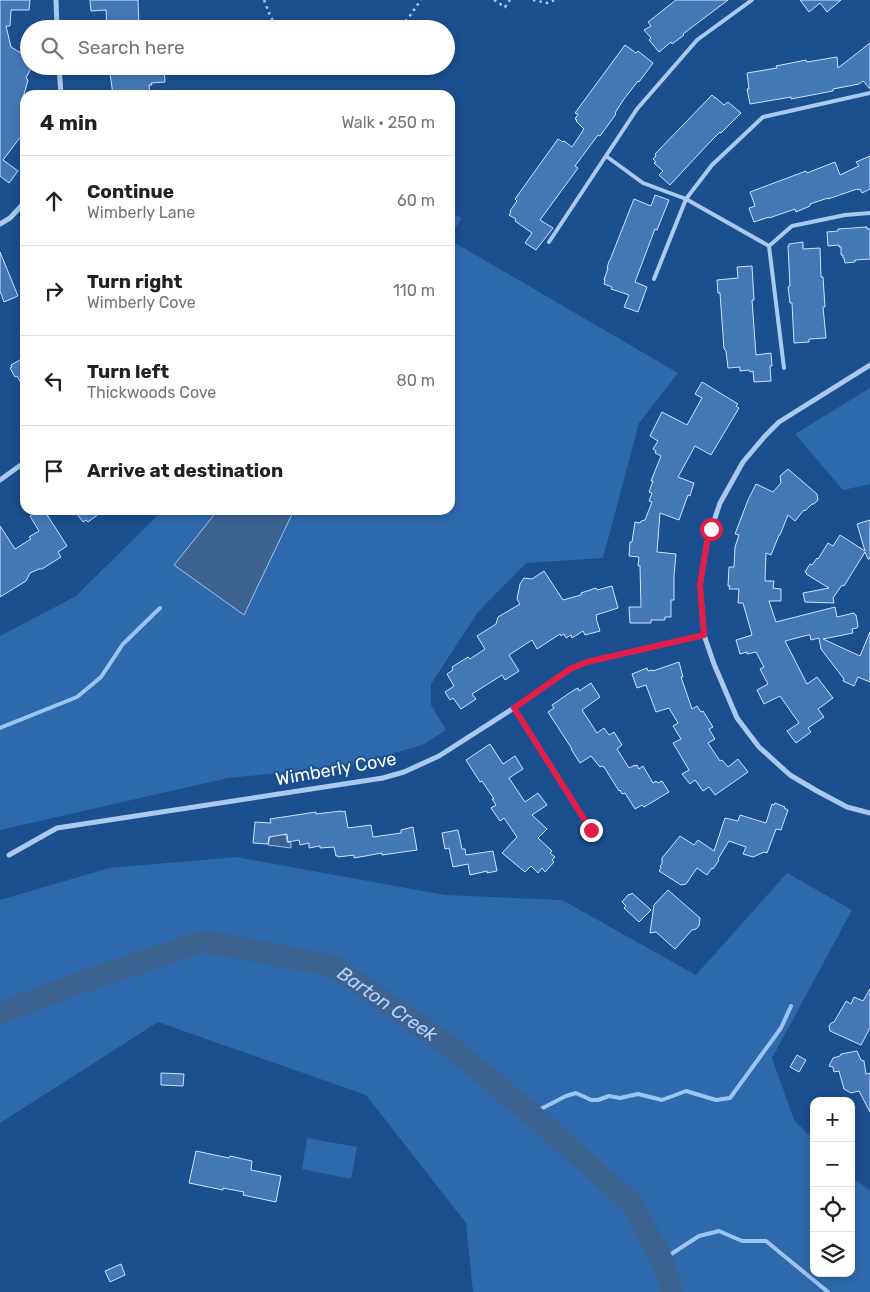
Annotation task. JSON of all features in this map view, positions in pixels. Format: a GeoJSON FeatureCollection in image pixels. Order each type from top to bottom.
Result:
{"type":"FeatureCollection","features":[{"type":"Feature","properties":{"kind":"street"},"geometry":{"type":"LineString","coordinates":[[56,0],[57,20]]}},
{"type":"Feature","properties":{"kind":"street"},"geometry":{"type":"LineString","coordinates":[[60,75],[61,90]]}},
{"type":"Feature","properties":{"kind":"street"},"geometry":{"type":"LineString","coordinates":[[0,224],[10,218],[20,207]]}},
{"type":"Feature","properties":{"kind":"street"},"geometry":{"type":"LineString","coordinates":[[870,365],[779,422],[764,436],[743,462],[720,503],[707,542],[700,585],[704,635],[737,718],[759,746],[790,775],[847,807],[870,813]]}},
{"type":"Feature","properties":{"kind":"street"},"geometry":{"type":"LineString","coordinates":[[0,480],[20,466]]}},
{"type":"Feature","properties":{"kind":"street","name":"Wimberly Cove"},"geometry":{"type":"LineString","coordinates":[[9,854],[57,828],[383,778],[404,772],[439,756],[514,708],[570,669],[587,662],[704,635]]}},
{"type":"Feature","properties":{"kind":"street"},"geometry":{"type":"LineString","coordinates":[[514,708],[591,830]]}},
{"type":"Feature","properties":{"kind":"lane"},"geometry":{"type":"LineString","coordinates":[[549,242],[636,109],[697,40],[752,0]]}},
{"type":"Feature","properties":{"kind":"lane"},"geometry":{"type":"LineString","coordinates":[[654,279],[686,200],[712,165],[763,117],[870,93]]}},
{"type":"Feature","properties":{"kind":"lane"},"geometry":{"type":"LineString","coordinates":[[606,156],[643,183],[686,200],[769,246]]}},
{"type":"Feature","properties":{"kind":"lane"},"geometry":{"type":"LineString","coordinates":[[769,246],[792,226],[845,215],[870,213]]}},
{"type":"Feature","properties":{"kind":"lane"},"geometry":{"type":"LineString","coordinates":[[769,246],[784,368]]}},
{"type":"Feature","properties":{"kind":"path"},"geometry":{"type":"LineString","coordinates":[[264,0],[272,20]]}},
{"type":"Feature","properties":{"kind":"path"},"geometry":{"type":"LineString","coordinates":[[407,20],[421,0]]}},
{"type":"Feature","properties":{"kind":"path"},"geometry":{"type":"LineString","coordinates":[[494,0],[505,7],[510,0]]}},
{"type":"Feature","properties":{"kind":"path"},"geometry":{"type":"LineString","coordinates":[[533,0],[547,3],[555,0]]}},
{"type":"Feature","properties":{"kind":"shaded area"},"geometry":{"type":"Polygon","coordinates":[[[455,214],[462,218],[455,228],[455,214]]]}},
{"type":"Feature","properties":{"kind":"shaded area"},"geometry":{"type":"Polygon","coordinates":[[[455,243],[678,373],[639,423],[603,558],[526,563],[478,612],[431,684],[431,705],[446,730],[422,745],[349,766],[228,778],[0,830],[0,636],[76,596],[158,515],[455,515],[455,243]]]}},
{"type":"Feature","properties":{"kind":"shaded area"},"geometry":{"type":"Polygon","coordinates":[[[870,388],[870,484],[843,490],[795,434],[870,388]]]}},
{"type":"Feature","properties":{"kind":"shaded area"},"geometry":{"type":"Polygon","coordinates":[[[214,515],[292,515],[244,615],[174,565],[214,515]]]}},
{"type":"Feature","properties":{"kind":"shaded area"},"geometry":{"type":"Polygon","coordinates":[[[279,834],[286,835],[287,842],[291,843],[291,848],[268,845],[270,837],[279,834]]]}},
{"type":"Feature","properties":{"kind":"shaded area"},"geometry":{"type":"Polygon","coordinates":[[[236,857],[445,895],[562,900],[696,975],[787,873],[852,910],[772,1058],[794,1120],[810,1136],[810,1277],[855,1277],[855,1180],[870,1190],[870,1292],[473,1292],[466,1223],[366,1095],[158,1022],[0,1123],[0,900],[109,868],[236,857]]]}},
{"type":"Feature","properties":{"kind":"shaded area"},"geometry":{"type":"Polygon","coordinates":[[[307,1138],[357,1147],[351,1179],[302,1169],[307,1138]]]}},
{"type":"Feature","properties":{"kind":"building"},"geometry":{"type":"Polygon","coordinates":[[[0,0],[30,0],[29,10],[11,10],[10,26],[6,26],[11,47],[20,52],[20,75],[28,75],[26,78],[28,80],[25,90],[20,90],[20,138],[3,160],[18,171],[9,183],[0,176],[0,0]]]}},
{"type":"Feature","properties":{"kind":"building"},"geometry":{"type":"Polygon","coordinates":[[[90,0],[138,0],[139,20],[107,20],[106,10],[91,11],[90,0]]]}},
{"type":"Feature","properties":{"kind":"building"},"geometry":{"type":"Polygon","coordinates":[[[676,0],[728,0],[659,52],[649,40],[651,38],[644,30],[651,26],[648,22],[676,0]]]}},
{"type":"Feature","properties":{"kind":"building"},"geometry":{"type":"Polygon","coordinates":[[[800,0],[841,0],[827,12],[820,3],[809,12],[800,0]]]}},
{"type":"Feature","properties":{"kind":"building"},"geometry":{"type":"Polygon","coordinates":[[[870,43],[870,89],[863,81],[859,84],[833,89],[833,91],[750,104],[747,89],[749,89],[747,73],[777,68],[776,66],[806,60],[807,62],[837,57],[838,68],[870,43]]]}},
{"type":"Feature","properties":{"kind":"building"},"geometry":{"type":"Polygon","coordinates":[[[625,45],[636,53],[638,51],[653,63],[624,99],[600,136],[598,135],[575,166],[578,168],[540,220],[553,228],[536,250],[525,243],[532,233],[509,215],[517,201],[515,199],[558,139],[572,147],[584,129],[576,121],[575,119],[578,114],[575,113],[625,45]]]}},
{"type":"Feature","properties":{"kind":"building"},"geometry":{"type":"Polygon","coordinates":[[[110,75],[165,75],[165,82],[151,83],[152,85],[149,85],[150,90],[112,90],[110,75]]]}},
{"type":"Feature","properties":{"kind":"building"},"geometry":{"type":"Polygon","coordinates":[[[712,95],[724,105],[728,102],[741,113],[709,143],[670,185],[659,175],[663,171],[654,163],[656,162],[653,159],[656,156],[655,154],[712,95]]]}},
{"type":"Feature","properties":{"kind":"building"},"geometry":{"type":"Polygon","coordinates":[[[870,156],[870,189],[862,193],[860,189],[857,189],[810,204],[810,206],[796,212],[795,209],[754,222],[749,208],[755,206],[750,192],[835,162],[840,175],[859,166],[856,162],[870,156]]]}},
{"type":"Feature","properties":{"kind":"building"},"geometry":{"type":"Polygon","coordinates":[[[655,195],[669,200],[657,230],[655,229],[635,282],[647,287],[638,312],[624,307],[629,295],[611,289],[612,287],[604,284],[604,280],[609,261],[634,199],[651,206],[655,195]]]}},
{"type":"Feature","properties":{"kind":"building"},"geometry":{"type":"Polygon","coordinates":[[[867,227],[867,229],[870,229],[870,259],[845,263],[839,245],[828,246],[827,232],[838,231],[838,229],[867,227]]]}},
{"type":"Feature","properties":{"kind":"building"},"geometry":{"type":"Polygon","coordinates":[[[803,242],[803,249],[820,248],[826,338],[809,339],[809,342],[794,343],[792,303],[790,303],[788,287],[790,286],[788,246],[789,244],[803,242]]]}},
{"type":"Feature","properties":{"kind":"building"},"geometry":{"type":"Polygon","coordinates":[[[0,252],[18,296],[4,302],[0,291],[0,252]]]}},
{"type":"Feature","properties":{"kind":"building"},"geometry":{"type":"Polygon","coordinates":[[[752,266],[754,300],[752,300],[756,355],[771,353],[771,381],[754,382],[753,371],[740,371],[740,367],[728,368],[726,351],[724,349],[720,293],[718,293],[717,280],[738,278],[737,267],[752,266]]]}},
{"type":"Feature","properties":{"kind":"building"},"geometry":{"type":"Polygon","coordinates":[[[20,360],[20,381],[10,368],[12,367],[11,365],[20,360]]]}},
{"type":"Feature","properties":{"kind":"building"},"geometry":{"type":"Polygon","coordinates":[[[702,382],[738,404],[736,406],[739,408],[711,455],[695,446],[678,477],[694,483],[679,520],[660,513],[657,552],[676,554],[674,600],[671,600],[671,617],[665,617],[665,620],[651,620],[651,623],[630,623],[629,607],[641,607],[639,557],[629,556],[630,542],[632,542],[635,522],[640,523],[645,520],[652,502],[649,501],[652,493],[649,492],[653,481],[651,481],[661,456],[655,453],[656,451],[653,449],[658,441],[650,436],[662,412],[687,425],[702,398],[695,394],[702,382]]]}},
{"type":"Feature","properties":{"kind":"building"},"geometry":{"type":"Polygon","coordinates":[[[788,469],[817,494],[818,500],[804,510],[795,521],[788,515],[771,555],[766,553],[765,581],[774,581],[773,588],[781,589],[781,601],[769,601],[776,622],[835,607],[837,617],[854,613],[858,626],[852,629],[853,633],[823,639],[860,656],[870,632],[870,682],[858,677],[854,686],[843,681],[844,679],[821,649],[819,638],[811,640],[810,635],[808,635],[785,641],[807,684],[817,677],[833,698],[818,709],[824,717],[808,728],[811,732],[796,743],[787,731],[799,723],[780,696],[764,704],[757,690],[768,684],[760,669],[764,667],[756,652],[740,654],[736,640],[752,635],[743,603],[738,603],[739,589],[729,589],[730,586],[728,586],[729,567],[734,567],[735,547],[739,535],[735,534],[756,484],[773,492],[781,483],[780,476],[788,469]]]}},
{"type":"Feature","properties":{"kind":"building"},"geometry":{"type":"Polygon","coordinates":[[[47,515],[67,546],[58,552],[61,557],[42,569],[30,573],[26,581],[0,597],[0,526],[15,549],[31,539],[29,537],[39,531],[30,516],[47,515]]]}},
{"type":"Feature","properties":{"kind":"building"},"geometry":{"type":"Polygon","coordinates":[[[78,515],[97,515],[88,522],[86,520],[83,522],[78,515]]]}},
{"type":"Feature","properties":{"kind":"building"},"geometry":{"type":"Polygon","coordinates":[[[870,520],[870,559],[868,559],[865,552],[844,586],[842,585],[833,598],[834,603],[805,602],[803,593],[829,588],[806,574],[805,572],[810,564],[812,565],[818,559],[828,543],[833,546],[840,535],[865,551],[857,524],[870,520]]]}},
{"type":"Feature","properties":{"kind":"building"},"geometry":{"type":"Polygon","coordinates":[[[544,571],[563,600],[596,588],[597,590],[612,586],[618,608],[596,615],[600,631],[585,635],[583,631],[572,638],[571,635],[566,638],[564,634],[561,636],[560,634],[537,649],[532,640],[509,655],[519,671],[505,680],[502,675],[472,694],[476,699],[461,709],[453,698],[450,700],[445,692],[454,686],[447,674],[453,670],[452,667],[468,657],[470,659],[485,649],[477,636],[496,624],[498,617],[520,604],[517,599],[520,584],[524,578],[532,579],[544,571]]]}},
{"type":"Feature","properties":{"kind":"building"},"geometry":{"type":"Polygon","coordinates":[[[679,662],[683,677],[681,677],[692,709],[697,706],[701,712],[703,711],[713,727],[709,729],[715,739],[708,743],[720,761],[722,760],[728,767],[738,759],[748,772],[715,795],[709,787],[703,791],[695,780],[690,784],[682,774],[689,770],[673,743],[681,739],[673,726],[678,723],[669,708],[656,712],[646,685],[637,688],[632,674],[647,668],[648,671],[653,671],[679,662]]]}},
{"type":"Feature","properties":{"kind":"building"},"geometry":{"type":"Polygon","coordinates":[[[591,683],[600,697],[582,710],[597,733],[604,728],[609,735],[614,732],[622,745],[617,749],[629,768],[637,765],[639,769],[643,766],[653,783],[662,781],[669,792],[644,807],[642,805],[635,809],[625,793],[622,794],[619,791],[604,767],[600,767],[591,756],[580,763],[548,712],[554,708],[552,705],[574,690],[578,688],[579,691],[591,683]]]}},
{"type":"Feature","properties":{"kind":"building"},"geometry":{"type":"Polygon","coordinates":[[[490,744],[503,764],[515,756],[523,769],[509,778],[525,802],[538,793],[547,805],[532,815],[547,829],[538,838],[552,851],[550,853],[555,857],[552,860],[554,862],[545,872],[542,868],[538,873],[531,866],[525,872],[502,853],[517,837],[504,818],[500,821],[491,808],[496,805],[492,799],[494,799],[466,760],[490,744]]]}},
{"type":"Feature","properties":{"kind":"building"},"geometry":{"type":"Polygon","coordinates":[[[775,803],[788,810],[781,830],[776,829],[767,853],[764,852],[753,857],[743,854],[746,847],[729,841],[719,860],[707,875],[697,868],[686,884],[681,885],[659,871],[662,858],[680,836],[694,845],[698,840],[714,851],[725,818],[738,821],[740,815],[766,823],[772,804],[774,805],[775,803]]]}},
{"type":"Feature","properties":{"kind":"building"},"geometry":{"type":"Polygon","coordinates":[[[345,811],[348,828],[371,825],[373,837],[401,833],[401,830],[413,827],[417,850],[354,858],[354,855],[336,856],[334,847],[320,848],[320,846],[309,848],[309,843],[300,845],[299,840],[288,842],[287,834],[269,837],[268,844],[253,843],[255,822],[271,823],[270,819],[316,812],[316,814],[345,811]]]}},
{"type":"Feature","properties":{"kind":"building"},"geometry":{"type":"Polygon","coordinates":[[[458,830],[462,849],[465,849],[466,855],[493,851],[497,871],[470,875],[468,864],[453,867],[449,848],[445,849],[442,833],[458,830]]]}},
{"type":"Feature","properties":{"kind":"building"},"geometry":{"type":"Polygon","coordinates":[[[668,890],[700,918],[699,926],[692,930],[675,949],[656,932],[650,933],[654,905],[668,890]]]}},
{"type":"Feature","properties":{"kind":"building"},"geometry":{"type":"Polygon","coordinates":[[[632,893],[651,910],[639,922],[624,908],[626,906],[622,902],[632,893]]]}},
{"type":"Feature","properties":{"kind":"building"},"geometry":{"type":"Polygon","coordinates":[[[870,989],[870,1028],[861,1045],[830,1031],[829,1026],[834,1022],[846,1001],[851,1004],[854,997],[863,1001],[870,989]]]}},
{"type":"Feature","properties":{"kind":"building"},"geometry":{"type":"Polygon","coordinates":[[[857,1051],[861,1060],[864,1061],[866,1074],[870,1073],[870,1112],[859,1091],[851,1093],[844,1089],[839,1071],[834,1072],[833,1067],[829,1066],[833,1058],[841,1054],[857,1051]]]}},
{"type":"Feature","properties":{"kind":"building"},"geometry":{"type":"Polygon","coordinates":[[[797,1055],[806,1060],[799,1072],[790,1067],[797,1055]]]}},
{"type":"Feature","properties":{"kind":"building"},"geometry":{"type":"Polygon","coordinates":[[[161,1073],[184,1074],[183,1086],[161,1085],[161,1073]]]}},
{"type":"Feature","properties":{"kind":"building"},"geometry":{"type":"Polygon","coordinates":[[[196,1151],[252,1161],[251,1170],[281,1176],[276,1202],[243,1195],[244,1192],[189,1183],[196,1151]]]}},
{"type":"Feature","properties":{"kind":"building"},"geometry":{"type":"Polygon","coordinates":[[[121,1264],[125,1275],[110,1282],[105,1271],[121,1264]]]}},
{"type":"Feature","properties":{"kind":"waterway"},"geometry":{"type":"LineString","coordinates":[[0,728],[77,697],[101,677],[123,644],[160,608]]}},
{"type":"Feature","properties":{"kind":"waterway","name":"Barton Creek"},"geometry":{"type":"LineString","coordinates":[[0,1013],[70,986],[204,941],[333,966],[451,1047],[549,1129],[633,1205],[662,1260],[672,1292]]}},
{"type":"Feature","properties":{"kind":"waterway"},"geometry":{"type":"LineString","coordinates":[[531,1114],[566,1096],[576,1093],[591,1100],[598,1100],[609,1096],[620,1098],[638,1094],[662,1100],[686,1091],[716,1100],[730,1098],[781,1028],[791,1006]]}},
{"type":"Feature","properties":{"kind":"waterway"},"geometry":{"type":"LineString","coordinates":[[662,1260],[699,1236],[719,1231],[742,1241],[766,1241],[828,1292]]}},
{"type":"Feature","properties":{"kind":"route"},"geometry":{"type":"LineString","coordinates":[[591,830],[514,708],[570,669],[587,662],[704,635],[700,585],[711,529]]}}]}
